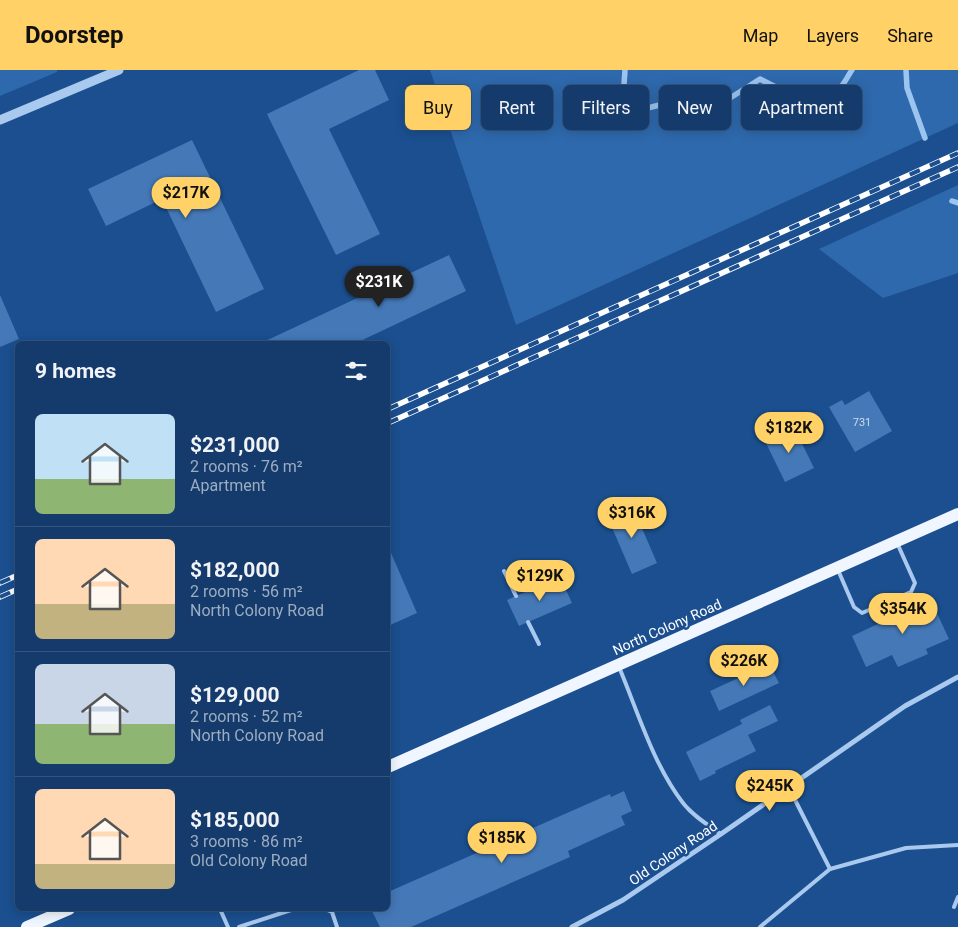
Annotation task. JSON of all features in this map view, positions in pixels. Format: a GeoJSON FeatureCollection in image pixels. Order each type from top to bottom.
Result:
{"type":"FeatureCollection","features":[{"type":"Feature","properties":{"kind":"main road","name":"North Colony Road"},"geometry":{"type":"LineString","coordinates":[[390,767],[958,514]]}},
{"type":"Feature","properties":{"kind":"main road"},"geometry":{"type":"LineString","coordinates":[[27,927],[64,911]]}},
{"type":"Feature","properties":{"kind":"street"},"geometry":{"type":"LineString","coordinates":[[0,120],[119,70]]}},
{"type":"Feature","properties":{"kind":"street","name":"Old Colony Road"},"geometry":{"type":"LineString","coordinates":[[572,927],[623,900],[906,706],[958,676]]}},
{"type":"Feature","properties":{"kind":"lane"},"geometry":{"type":"LineString","coordinates":[[837,568],[854,607],[862,613],[886,603],[910,592],[915,584],[896,542]]}},
{"type":"Feature","properties":{"kind":"lane"},"geometry":{"type":"LineString","coordinates":[[504,571],[516,596]]}},
{"type":"Feature","properties":{"kind":"lane"},"geometry":{"type":"LineString","coordinates":[[528,622],[539,644]]}},
{"type":"Feature","properties":{"kind":"lane"},"geometry":{"type":"LineString","coordinates":[[619,665],[662,770],[683,804],[721,834]]}},
{"type":"Feature","properties":{"kind":"lane"},"geometry":{"type":"LineString","coordinates":[[788,786],[830,869]]}},
{"type":"Feature","properties":{"kind":"lane"},"geometry":{"type":"LineString","coordinates":[[760,927],[830,869],[906,848],[958,845]]}},
{"type":"Feature","properties":{"kind":"lane"},"geometry":{"type":"LineString","coordinates":[[954,907],[958,897]]}},
{"type":"Feature","properties":{"kind":"lane"},"geometry":{"type":"LineString","coordinates":[[221,911],[228,927]]}},
{"type":"Feature","properties":{"kind":"lane"},"geometry":{"type":"LineString","coordinates":[[239,927],[288,911]]}},
{"type":"Feature","properties":{"kind":"lane"},"geometry":{"type":"LineString","coordinates":[[330,911],[332,912],[337,927]]}},
{"type":"Feature","properties":{"kind":"shaded area"},"geometry":{"type":"Polygon","coordinates":[[[0,70],[57,70],[57,72],[0,96],[0,70]]]}},
{"type":"Feature","properties":{"kind":"shaded area"},"geometry":{"type":"Polygon","coordinates":[[[430,70],[958,70],[958,123],[516,325],[450,130],[471,130],[471,85],[435,85],[430,70]]]}},
{"type":"Feature","properties":{"kind":"shaded area"},"geometry":{"type":"Polygon","coordinates":[[[958,185],[958,273],[883,298],[819,249],[958,185]]]}},
{"type":"Feature","properties":{"kind":"building"},"geometry":{"type":"Polygon","coordinates":[[[359,70],[375,70],[389,100],[329,129],[380,234],[336,255],[267,114],[359,70]]]}},
{"type":"Feature","properties":{"kind":"building"},"geometry":{"type":"Polygon","coordinates":[[[192,140],[264,289],[216,312],[162,199],[106,226],[88,189],[192,140]]]}},
{"type":"Feature","properties":{"kind":"building"},"geometry":{"type":"Polygon","coordinates":[[[449,255],[466,291],[360,341],[265,341],[449,255]]]}},
{"type":"Feature","properties":{"kind":"building"},"geometry":{"type":"Polygon","coordinates":[[[0,295],[19,339],[0,347],[0,295]]]}},
{"type":"Feature","properties":{"kind":"building"},"geometry":{"type":"Polygon","coordinates":[[[869,391],[892,431],[855,452],[829,407],[842,400],[845,405],[869,391]]]}},
{"type":"Feature","properties":{"kind":"building"},"geometry":{"type":"Polygon","coordinates":[[[793,425],[814,468],[785,482],[764,439],[793,425]]]}},
{"type":"Feature","properties":{"kind":"building"},"geometry":{"type":"Polygon","coordinates":[[[632,505],[657,563],[632,574],[607,516],[632,505]]]}},
{"type":"Feature","properties":{"kind":"building"},"geometry":{"type":"Polygon","coordinates":[[[390,551],[417,613],[390,625],[390,551]]]}},
{"type":"Feature","properties":{"kind":"building"},"geometry":{"type":"Polygon","coordinates":[[[560,577],[572,603],[519,626],[507,600],[560,577]]]}},
{"type":"Feature","properties":{"kind":"building"},"geometry":{"type":"Polygon","coordinates":[[[928,594],[949,639],[926,649],[928,654],[898,667],[892,655],[866,667],[852,636],[906,611],[904,605],[928,594]]]}},
{"type":"Feature","properties":{"kind":"building"},"geometry":{"type":"Polygon","coordinates":[[[769,664],[779,683],[719,711],[710,691],[769,664]]]}},
{"type":"Feature","properties":{"kind":"building"},"geometry":{"type":"Polygon","coordinates":[[[770,705],[778,721],[748,735],[756,751],[715,771],[716,773],[700,781],[686,752],[742,724],[740,720],[770,705]]]}},
{"type":"Feature","properties":{"kind":"building"},"geometry":{"type":"Polygon","coordinates":[[[624,791],[632,811],[621,816],[625,825],[568,851],[570,857],[411,927],[380,927],[372,911],[390,911],[390,891],[610,794],[611,797],[624,791]]]}},
{"type":"Feature","properties":{"kind":"waterway"},"geometry":{"type":"LineString","coordinates":[[625,70],[623,99],[626,105],[635,110],[675,101],[716,107],[760,79],[798,96],[819,99],[828,97],[838,90],[852,70]]}},
{"type":"Feature","properties":{"kind":"waterway"},"geometry":{"type":"LineString","coordinates":[[906,70],[907,88],[925,138]]}},
{"type":"Feature","properties":{"kind":"waterway"},"geometry":{"type":"LineString","coordinates":[[952,201],[958,203]]}},
{"type":"Feature","properties":{"kind":"railway"},"geometry":{"type":"LineString","coordinates":[[390,408],[958,153]]}},
{"type":"Feature","properties":{"kind":"railway"},"geometry":{"type":"LineString","coordinates":[[390,422],[958,167]]}},
{"type":"Feature","properties":{"kind":"railway"},"geometry":{"type":"LineString","coordinates":[[0,583],[15,576]]}},
{"type":"Feature","properties":{"kind":"railway"},"geometry":{"type":"LineString","coordinates":[[0,597],[15,590]]}}]}
